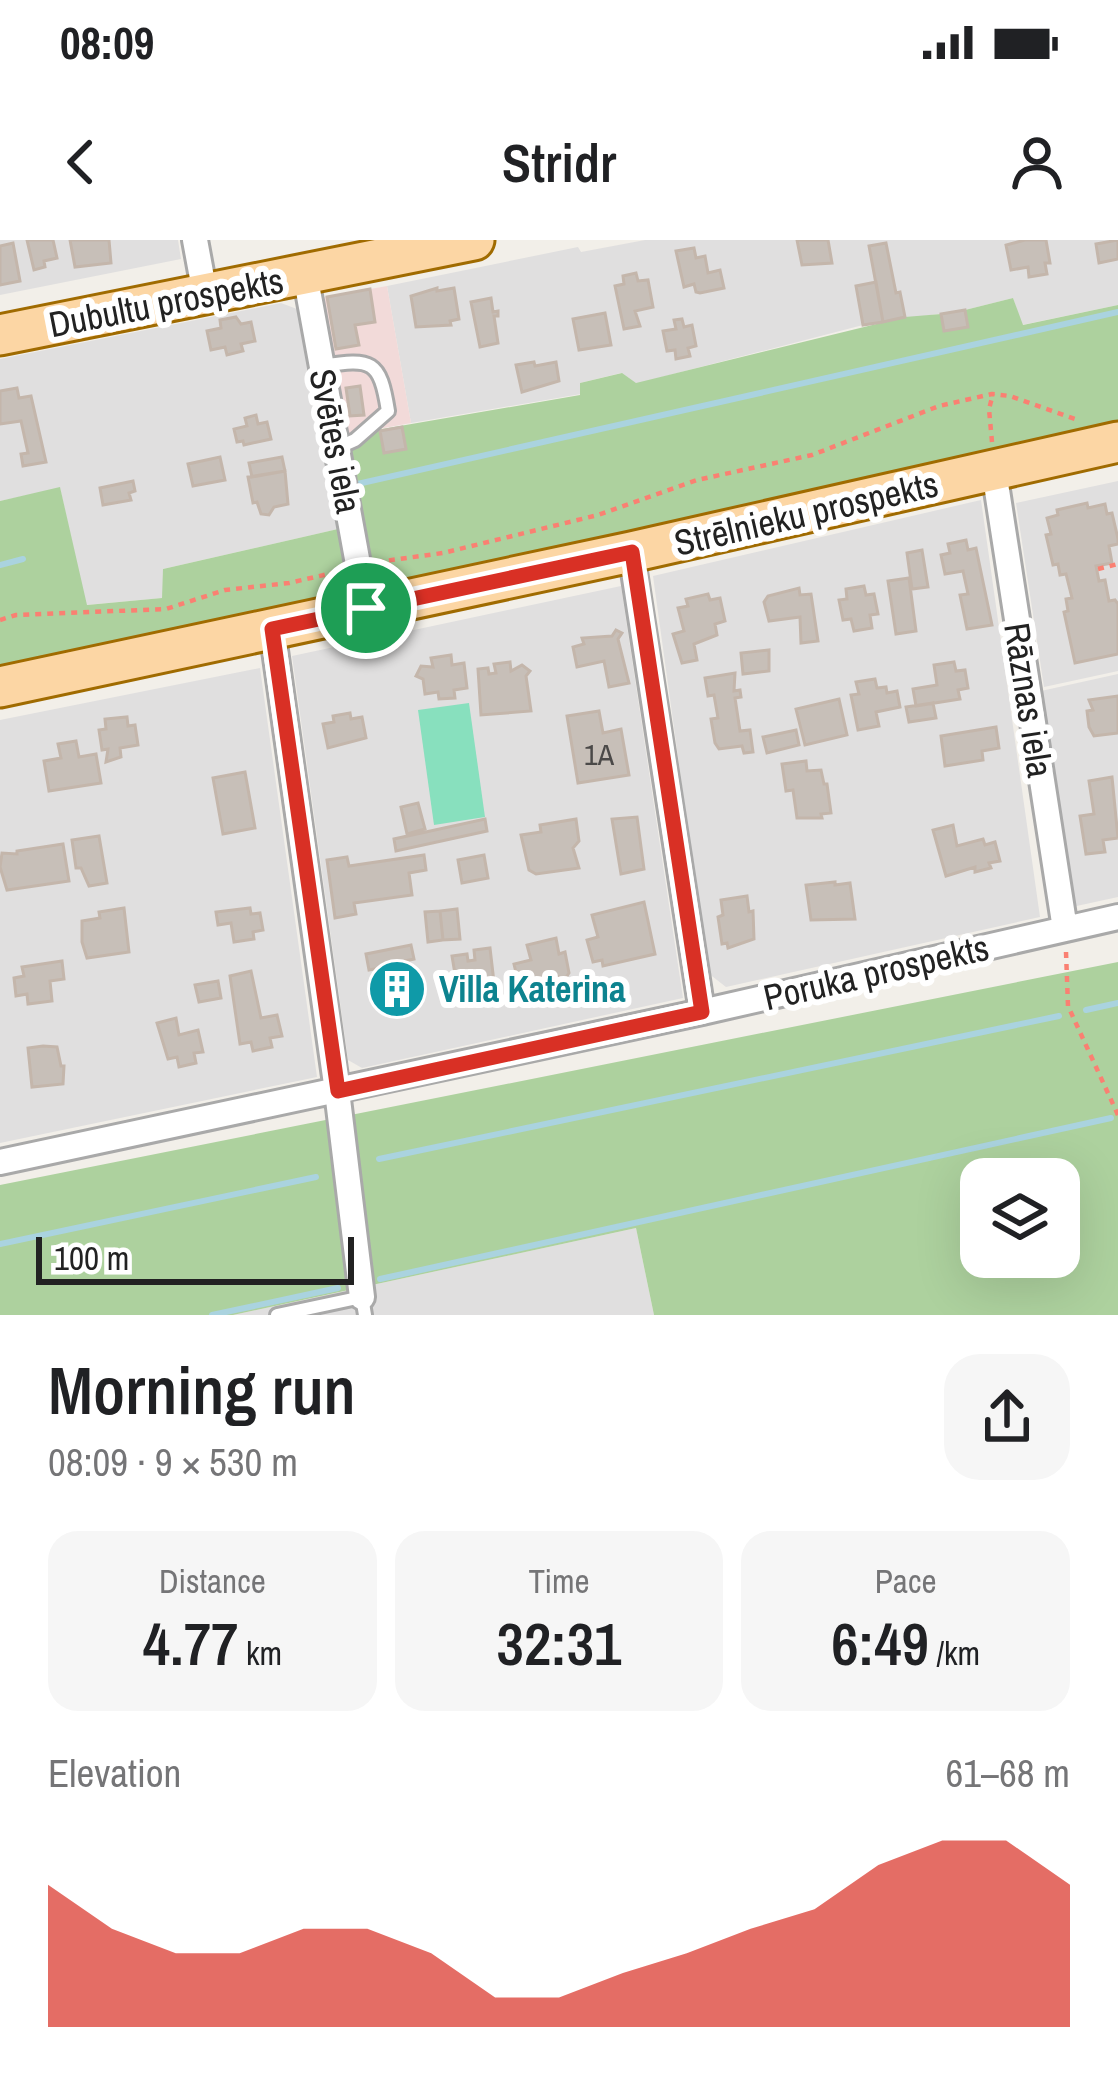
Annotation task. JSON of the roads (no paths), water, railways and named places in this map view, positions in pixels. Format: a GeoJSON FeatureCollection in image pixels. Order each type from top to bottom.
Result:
{"type":"FeatureCollection","features":[{"type":"Feature","properties":{"kind":"main road","name":"Dubultu prospekts"},"geometry":{"type":"LineString","coordinates":[[0,335],[474,240]]}},
{"type":"Feature","properties":{"kind":"main road","name":"Strēlnieku prospekts"},"geometry":{"type":"LineString","coordinates":[[0,686],[632,552],[1118,442]]}},
{"type":"Feature","properties":{"kind":"street"},"geometry":{"type":"LineString","coordinates":[[195,240],[205,294]]}},
{"type":"Feature","properties":{"kind":"street","name":"Svētes iela"},"geometry":{"type":"LineString","coordinates":[[305,274],[366,608]]}},
{"type":"Feature","properties":{"kind":"street","name":"Rāznas iela"},"geometry":{"type":"LineString","coordinates":[[994,471],[1065,929]]}},
{"type":"Feature","properties":{"kind":"street"},"geometry":{"type":"LineString","coordinates":[[632,552],[702,1012]]}},
{"type":"Feature","properties":{"kind":"street"},"geometry":{"type":"LineString","coordinates":[[272,629],[338,1091],[363,1306]]}},
{"type":"Feature","properties":{"kind":"street","name":"Poruka prospekts"},"geometry":{"type":"LineString","coordinates":[[0,1162],[702,1012],[1118,917]]}},
{"type":"Feature","properties":{"kind":"lane"},"geometry":{"type":"LineString","coordinates":[[322,366],[358,360],[371,364],[382,376],[388,411],[355,440],[337,448]]}},
{"type":"Feature","properties":{"kind":"lane"},"geometry":{"type":"LineString","coordinates":[[279,1315],[363,1306]]}},
{"type":"Feature","properties":{"kind":"waterway"},"geometry":{"type":"LineString","coordinates":[[353,485],[1118,312]]}},
{"type":"Feature","properties":{"kind":"waterway"},"geometry":{"type":"LineString","coordinates":[[0,565],[23,559]]}},
{"type":"Feature","properties":{"kind":"waterway"},"geometry":{"type":"LineString","coordinates":[[1086,1010],[1118,1003]]}},
{"type":"Feature","properties":{"kind":"waterway"},"geometry":{"type":"LineString","coordinates":[[379,1159],[1059,1016]]}},
{"type":"Feature","properties":{"kind":"waterway"},"geometry":{"type":"LineString","coordinates":[[380,1279],[1111,1118]]}},
{"type":"Feature","properties":{"kind":"waterway"},"geometry":{"type":"LineString","coordinates":[[0,1244],[316,1177]]}},
{"type":"Feature","properties":{"kind":"waterway"},"geometry":{"type":"LineString","coordinates":[[212,1315],[338,1288]]}},
{"type":"Feature","properties":{"kind":"place","name":"Villa Katerina"},"geometry":{"type":"Point","coordinates":[397,989]}}]}
